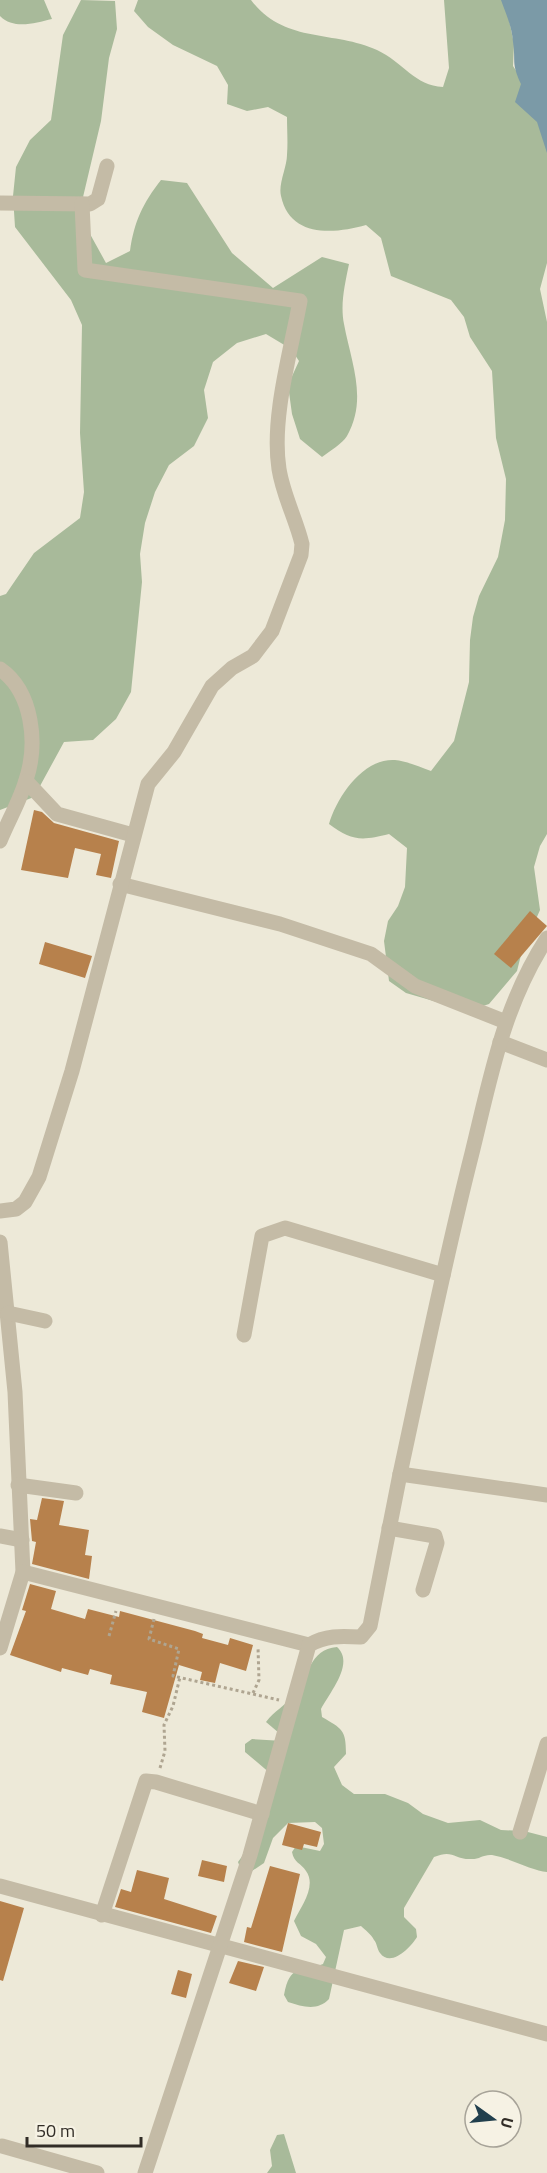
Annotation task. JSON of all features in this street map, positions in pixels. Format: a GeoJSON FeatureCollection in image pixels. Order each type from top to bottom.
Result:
{"type":"FeatureCollection","features":[{"type":"Feature","properties":{"kind":"street"},"geometry":{"type":"LineString","coordinates":[[0,203],[82,204],[98,199],[107,166]]}},
{"type":"Feature","properties":{"kind":"street"},"geometry":{"type":"LineString","coordinates":[[0,1211],[16,1209],[25,1202],[39,1177],[72,1071],[148,784],[174,752],[212,686],[226,673],[253,656],[272,631],[301,555],[302,544],[279,470],[277,450],[284,388],[300,301],[85,270],[82,204]]}},
{"type":"Feature","properties":{"kind":"street"},"geometry":{"type":"LineString","coordinates":[[0,669],[19,687],[27,708],[33,747],[26,780],[0,841]]}},
{"type":"Feature","properties":{"kind":"street"},"geometry":{"type":"LineString","coordinates":[[26,780],[57,814],[133,835]]}},
{"type":"Feature","properties":{"kind":"street"},"geometry":{"type":"LineString","coordinates":[[120,884],[280,924],[371,954],[415,986],[506,1022]]}},
{"type":"Feature","properties":{"kind":"street"},"geometry":{"type":"LineString","coordinates":[[23,1572],[309,1645],[327,1637],[361,1637],[366,1633],[370,1626],[443,1275],[500,1042],[523,977],[547,938]]}},
{"type":"Feature","properties":{"kind":"street"},"geometry":{"type":"LineString","coordinates":[[500,1042],[547,1060]]}},
{"type":"Feature","properties":{"kind":"street"},"geometry":{"type":"LineString","coordinates":[[244,1335],[262,1236],[285,1228],[443,1275]]}},
{"type":"Feature","properties":{"kind":"street"},"geometry":{"type":"LineString","coordinates":[[0,1242],[8,1313],[23,1572],[1,1644]]}},
{"type":"Feature","properties":{"kind":"street"},"geometry":{"type":"LineString","coordinates":[[8,1313],[45,1321]]}},
{"type":"Feature","properties":{"kind":"street"},"geometry":{"type":"LineString","coordinates":[[400,1474],[547,1495]]}},
{"type":"Feature","properties":{"kind":"street"},"geometry":{"type":"LineString","coordinates":[[18,1485],[76,1493]]}},
{"type":"Feature","properties":{"kind":"street"},"geometry":{"type":"LineString","coordinates":[[390,1528],[435,1536],[437,1543],[423,1590]]}},
{"type":"Feature","properties":{"kind":"street"},"geometry":{"type":"LineString","coordinates":[[0,1536],[22,1540]]}},
{"type":"Feature","properties":{"kind":"street"},"geometry":{"type":"LineString","coordinates":[[145,2173],[262,1814],[309,1645]]}},
{"type":"Feature","properties":{"kind":"street"},"geometry":{"type":"LineString","coordinates":[[520,1832],[547,1744]]}},
{"type":"Feature","properties":{"kind":"street"},"geometry":{"type":"LineString","coordinates":[[102,1915],[145,1784],[150,1780],[262,1814]]}},
{"type":"Feature","properties":{"kind":"street"},"geometry":{"type":"LineString","coordinates":[[0,1886],[547,2034]]}},
{"type":"Feature","properties":{"kind":"street"},"geometry":{"type":"LineString","coordinates":[[2,2146],[97,2173]]}},
{"type":"Feature","properties":{"kind":"path"},"geometry":{"type":"LineString","coordinates":[[109,1636],[120,1597]]}},
{"type":"Feature","properties":{"kind":"path"},"geometry":{"type":"LineString","coordinates":[[157,1606],[149,1639],[179,1649],[173,1676],[292,1703]]}},
{"type":"Feature","properties":{"kind":"path"},"geometry":{"type":"LineString","coordinates":[[253,1693],[259,1680],[256,1652],[261,1634]]}},
{"type":"Feature","properties":{"kind":"path"},"geometry":{"type":"LineString","coordinates":[[156,1782],[165,1751],[164,1725],[180,1676]]}},
{"type":"Feature","properties":{"kind":"green space"},"geometry":{"type":"Polygon","coordinates":[[[0,0],[44,0],[52,19],[25,24],[12,23],[0,16],[0,0]]]}},
{"type":"Feature","properties":{"kind":"green space"},"geometry":{"type":"Polygon","coordinates":[[[81,0],[115,1],[117,29],[109,58],[101,121],[79,214],[106,263],[130,251],[140,213],[161,180],[187,183],[232,253],[273,288],[322,257],[349,264],[343,294],[343,316],[356,380],[356,408],[347,436],[322,457],[300,439],[292,414],[288,385],[299,361],[291,349],[266,334],[237,343],[213,362],[204,390],[208,418],[194,446],[169,465],[155,492],[145,523],[140,554],[142,582],[131,692],[116,719],[93,740],[64,742],[34,797],[0,810],[0,596],[6,594],[34,553],[80,518],[84,492],[80,433],[82,325],[71,300],[15,227],[13,196],[16,167],[30,140],[51,120],[63,35],[81,0]]]}},
{"type":"Feature","properties":{"kind":"green space"},"geometry":{"type":"Polygon","coordinates":[[[138,0],[251,0],[264,14],[278,24],[377,50],[417,78],[433,86],[443,87],[449,68],[444,0],[505,0],[514,44],[513,66],[547,118],[547,263],[540,289],[547,322],[547,834],[540,846],[534,867],[540,910],[522,951],[517,971],[489,1004],[468,1011],[406,993],[389,981],[384,941],[388,921],[398,906],[405,887],[407,848],[389,834],[357,838],[344,834],[329,824],[345,791],[362,772],[372,765],[395,760],[431,771],[454,741],[469,682],[473,617],[479,596],[498,557],[505,520],[506,479],[496,438],[492,371],[470,337],[464,317],[451,300],[391,276],[381,238],[366,225],[327,231],[303,226],[294,220],[286,210],[280,191],[287,160],[287,117],[268,107],[247,111],[227,104],[228,85],[217,66],[173,45],[148,27],[134,11],[138,0]]]}},
{"type":"Feature","properties":{"kind":"green space"},"geometry":{"type":"Polygon","coordinates":[[[337,1647],[342,1654],[342,1669],[321,1709],[322,1717],[338,1727],[344,1734],[346,1754],[334,1767],[342,1785],[354,1794],[385,1794],[408,1803],[423,1814],[448,1823],[480,1820],[501,1830],[524,1831],[547,1837],[547,1872],[492,1855],[473,1859],[464,1859],[449,1854],[434,1857],[404,1908],[404,1917],[416,1929],[417,1937],[414,1941],[406,1950],[390,1958],[380,1953],[373,1938],[361,1926],[344,1930],[329,1999],[325,2003],[310,2007],[288,2002],[284,1995],[289,1978],[293,1974],[323,1964],[326,1957],[316,1944],[301,1936],[294,1921],[307,1896],[310,1883],[306,1871],[294,1858],[292,1852],[296,1846],[320,1851],[324,1844],[322,1828],[315,1822],[288,1823],[273,1838],[264,1863],[249,1873],[241,1870],[238,1862],[262,1829],[271,1774],[245,1752],[245,1744],[252,1739],[283,1741],[279,1733],[266,1722],[294,1695],[320,1653],[337,1647]]]}},
{"type":"Feature","properties":{"kind":"green space"},"geometry":{"type":"Polygon","coordinates":[[[284,2134],[296,2173],[267,2173],[272,2166],[270,2150],[277,2135],[284,2134]]]}},
{"type":"Feature","properties":{"kind":"water"},"geometry":{"type":"Polygon","coordinates":[[[501,0],[547,0],[547,153],[537,122],[515,102],[521,84],[515,67],[511,31],[501,0]]]}},
{"type":"Feature","properties":{"kind":"building"},"geometry":{"type":"Polygon","coordinates":[[[34,810],[42,812],[54,823],[119,841],[111,878],[96,875],[101,854],[75,848],[68,878],[21,870],[34,810]]]}},
{"type":"Feature","properties":{"kind":"building"},"geometry":{"type":"Polygon","coordinates":[[[530,911],[547,926],[511,968],[494,954],[530,911]]]}},
{"type":"Feature","properties":{"kind":"building"},"geometry":{"type":"Polygon","coordinates":[[[45,942],[92,956],[85,978],[39,964],[45,942]]]}},
{"type":"Feature","properties":{"kind":"building"},"geometry":{"type":"Polygon","coordinates":[[[42,1498],[64,1501],[59,1525],[89,1530],[85,1555],[92,1556],[89,1579],[32,1564],[36,1542],[32,1541],[30,1519],[37,1520],[42,1498]]]}},
{"type":"Feature","properties":{"kind":"building"},"geometry":{"type":"Polygon","coordinates":[[[30,1584],[56,1591],[51,1609],[85,1619],[88,1609],[119,1617],[120,1611],[195,1631],[203,1634],[202,1638],[228,1645],[230,1638],[253,1645],[246,1671],[220,1663],[215,1683],[200,1680],[202,1672],[179,1665],[164,1718],[142,1712],[147,1692],[110,1684],[112,1675],[90,1669],[88,1675],[62,1668],[61,1672],[10,1655],[26,1611],[22,1610],[30,1584]]]}},
{"type":"Feature","properties":{"kind":"building"},"geometry":{"type":"Polygon","coordinates":[[[288,1823],[321,1832],[317,1847],[304,1844],[302,1850],[282,1845],[288,1823]]]}},
{"type":"Feature","properties":{"kind":"building"},"geometry":{"type":"Polygon","coordinates":[[[202,1860],[227,1866],[224,1882],[198,1876],[202,1860]]]}},
{"type":"Feature","properties":{"kind":"building"},"geometry":{"type":"Polygon","coordinates":[[[270,1866],[300,1874],[282,1952],[244,1942],[247,1927],[251,1928],[270,1866]]]}},
{"type":"Feature","properties":{"kind":"building"},"geometry":{"type":"Polygon","coordinates":[[[137,1870],[169,1878],[164,1899],[217,1916],[211,1933],[115,1907],[121,1889],[131,1892],[137,1870]]]}},
{"type":"Feature","properties":{"kind":"building"},"geometry":{"type":"Polygon","coordinates":[[[0,1901],[24,1908],[3,1981],[0,1980],[0,1901]]]}},
{"type":"Feature","properties":{"kind":"building"},"geometry":{"type":"Polygon","coordinates":[[[238,1961],[264,1967],[256,1991],[229,1983],[238,1961]]]}},
{"type":"Feature","properties":{"kind":"building"},"geometry":{"type":"Polygon","coordinates":[[[178,1970],[192,1974],[186,1998],[171,1994],[178,1970]]]}}]}
